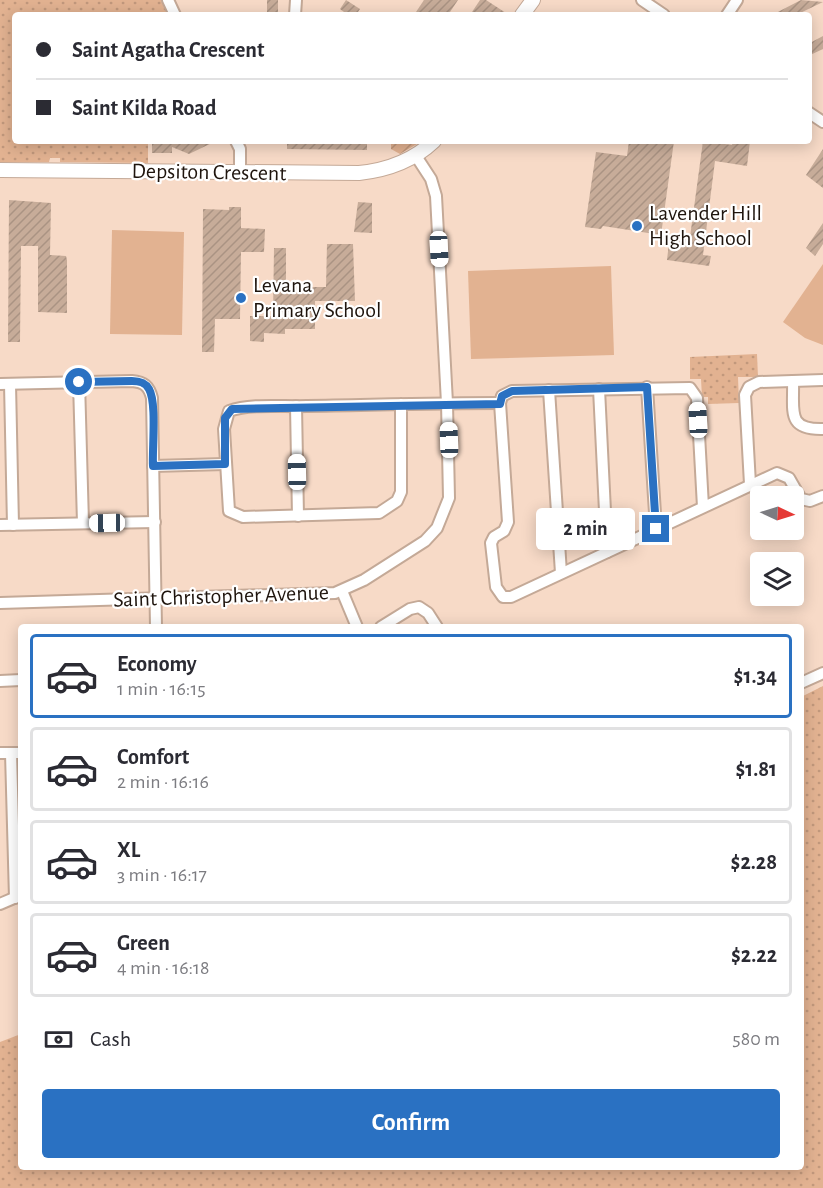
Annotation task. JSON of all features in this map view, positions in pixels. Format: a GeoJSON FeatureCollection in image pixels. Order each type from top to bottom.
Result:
{"type":"FeatureCollection","features":[{"type":"Feature","properties":{"kind":"street"},"geometry":{"type":"LineString","coordinates":[[642,0],[660,12]]}},
{"type":"Feature","properties":{"kind":"street"},"geometry":{"type":"LineString","coordinates":[[240,172],[241,144]]}},
{"type":"Feature","properties":{"kind":"street","name":"Depsiton Crescent"},"geometry":{"type":"LineString","coordinates":[[0,170],[359,173],[390,168],[416,156],[430,144]]}},
{"type":"Feature","properties":{"kind":"street","name":"Saint Christopher Avenue"},"geometry":{"type":"LineString","coordinates":[[0,603],[342,591],[425,541],[437,528],[450,491],[436,196],[431,179],[416,156]]}},
{"type":"Feature","properties":{"kind":"street"},"geometry":{"type":"LineString","coordinates":[[750,484],[745,394],[754,383],[823,380]]}},
{"type":"Feature","properties":{"kind":"street"},"geometry":{"type":"LineString","coordinates":[[13,525],[5,384],[140,381],[148,387],[152,398],[156,624]]}},
{"type":"Feature","properties":{"kind":"street"},"geometry":{"type":"LineString","coordinates":[[793,381],[795,417],[799,426],[806,429],[823,429]]}},
{"type":"Feature","properties":{"kind":"street"},"geometry":{"type":"LineString","coordinates":[[79,382],[83,524]]}},
{"type":"Feature","properties":{"kind":"street"},"geometry":{"type":"LineString","coordinates":[[703,507],[694,392],[685,386],[508,392],[502,396],[500,404],[507,522],[506,529],[494,537],[491,543],[497,591],[503,597],[511,597],[703,507],[750,484],[781,473],[789,478],[801,499],[810,501],[823,496]]}},
{"type":"Feature","properties":{"kind":"street"},"geometry":{"type":"LineString","coordinates":[[647,387],[656,529]]}},
{"type":"Feature","properties":{"kind":"street"},"geometry":{"type":"LineString","coordinates":[[598,389],[607,552]]}},
{"type":"Feature","properties":{"kind":"street"},"geometry":{"type":"LineString","coordinates":[[549,390],[561,573]]}},
{"type":"Feature","properties":{"kind":"street"},"geometry":{"type":"LineString","coordinates":[[401,404],[402,482],[397,501],[379,513],[243,517],[231,514],[227,508],[224,429],[229,411],[296,406],[447,403],[500,404]]}},
{"type":"Feature","properties":{"kind":"street"},"geometry":{"type":"LineString","coordinates":[[296,406],[298,516]]}},
{"type":"Feature","properties":{"kind":"street"},"geometry":{"type":"LineString","coordinates":[[153,466],[225,464]]}},
{"type":"Feature","properties":{"kind":"street"},"geometry":{"type":"LineString","coordinates":[[0,525],[155,522]]}},
{"type":"Feature","properties":{"kind":"street"},"geometry":{"type":"LineString","coordinates":[[342,591],[356,624]]}},
{"type":"Feature","properties":{"kind":"street"},"geometry":{"type":"LineString","coordinates":[[387,624],[419,607],[428,613],[435,624]]}},
{"type":"Feature","properties":{"kind":"street"},"geometry":{"type":"LineString","coordinates":[[804,682],[823,673]]}},
{"type":"Feature","properties":{"kind":"street"},"geometry":{"type":"LineString","coordinates":[[0,681],[18,680]]}},
{"type":"Feature","properties":{"kind":"street"},"geometry":{"type":"LineString","coordinates":[[0,904],[18,896],[11,753]]}},
{"type":"Feature","properties":{"kind":"shaded area"},"geometry":{"type":"Polygon","coordinates":[[[0,0],[161,0],[167,12],[12,12],[12,144],[148,144],[148,163],[60,162],[60,158],[50,158],[49,162],[0,162],[0,0]]]}},
{"type":"Feature","properties":{"kind":"shaded area"},"geometry":{"type":"Polygon","coordinates":[[[391,144],[417,144],[400,154],[391,149],[391,144]]]}},
{"type":"Feature","properties":{"kind":"shaded area"},"geometry":{"type":"Polygon","coordinates":[[[112,230],[184,232],[182,335],[110,334],[112,230]]]}},
{"type":"Feature","properties":{"kind":"shaded area"},"geometry":{"type":"Polygon","coordinates":[[[823,264],[823,345],[805,338],[783,322],[823,264]]]}},
{"type":"Feature","properties":{"kind":"shaded area"},"geometry":{"type":"Polygon","coordinates":[[[611,266],[614,355],[471,359],[468,271],[611,266]]]}},
{"type":"Feature","properties":{"kind":"shaded area"},"geometry":{"type":"Polygon","coordinates":[[[757,354],[758,377],[738,377],[739,403],[708,404],[708,397],[702,397],[701,379],[690,379],[690,357],[757,354]]]}},
{"type":"Feature","properties":{"kind":"shaded area"},"geometry":{"type":"Polygon","coordinates":[[[823,686],[823,1188],[0,1188],[0,1042],[18,1035],[18,1170],[804,1170],[804,696],[823,686]]]}},
{"type":"Feature","properties":{"kind":"building"},"geometry":{"type":"Polygon","coordinates":[[[267,0],[278,0],[278,12],[267,12],[267,0]]]}},
{"type":"Feature","properties":{"kind":"building"},"geometry":{"type":"Polygon","coordinates":[[[346,0],[360,9],[358,12],[344,12],[340,9],[346,0]]]}},
{"type":"Feature","properties":{"kind":"building"},"geometry":{"type":"Polygon","coordinates":[[[424,0],[458,0],[450,12],[416,12],[424,0]]]}},
{"type":"Feature","properties":{"kind":"building"},"geometry":{"type":"Polygon","coordinates":[[[480,0],[486,0],[504,12],[472,12],[480,0]]]}},
{"type":"Feature","properties":{"kind":"building"},"geometry":{"type":"Polygon","coordinates":[[[801,0],[823,2],[802,12],[778,12],[801,0]]]}},
{"type":"Feature","properties":{"kind":"building"},"geometry":{"type":"Polygon","coordinates":[[[823,36],[823,49],[812,54],[812,42],[823,36]]]}},
{"type":"Feature","properties":{"kind":"building"},"geometry":{"type":"Polygon","coordinates":[[[152,144],[210,144],[189,154],[172,147],[172,153],[152,153],[152,144]]]}},
{"type":"Feature","properties":{"kind":"building"},"geometry":{"type":"Polygon","coordinates":[[[287,144],[367,144],[367,150],[287,149],[287,144]]]}},
{"type":"Feature","properties":{"kind":"building"},"geometry":{"type":"Polygon","coordinates":[[[629,144],[674,144],[661,235],[603,226],[601,229],[585,227],[596,152],[627,156],[629,144]]]}},
{"type":"Feature","properties":{"kind":"building"},"geometry":{"type":"Polygon","coordinates":[[[703,144],[750,144],[747,166],[715,161],[703,255],[711,256],[709,266],[667,260],[670,234],[690,237],[703,144]]]}},
{"type":"Feature","properties":{"kind":"building"},"geometry":{"type":"Polygon","coordinates":[[[823,149],[823,188],[806,175],[823,149]]]}},
{"type":"Feature","properties":{"kind":"building"},"geometry":{"type":"Polygon","coordinates":[[[9,200],[51,203],[50,255],[66,256],[67,260],[67,313],[38,312],[38,246],[21,246],[20,342],[8,342],[9,200]]]}},
{"type":"Feature","properties":{"kind":"building"},"geometry":{"type":"Polygon","coordinates":[[[358,202],[372,203],[372,233],[354,232],[358,202]]]}},
{"type":"Feature","properties":{"kind":"building"},"geometry":{"type":"Polygon","coordinates":[[[229,207],[241,207],[241,228],[265,229],[264,252],[241,252],[240,319],[215,319],[214,352],[202,352],[203,209],[229,210],[229,207]]]}},
{"type":"Feature","properties":{"kind":"building"},"geometry":{"type":"Polygon","coordinates":[[[823,223],[823,244],[815,256],[806,248],[823,223]]]}},
{"type":"Feature","properties":{"kind":"building"},"geometry":{"type":"Polygon","coordinates":[[[327,244],[353,244],[355,301],[315,301],[315,329],[285,329],[285,334],[264,333],[264,342],[250,341],[250,316],[273,316],[274,248],[286,248],[286,287],[326,287],[327,244]]]}},
{"type":"Feature","properties":{"kind":"place","name":"Lavender Hill High School"},"geometry":{"type":"Point","coordinates":[637,226]}},
{"type":"Feature","properties":{"kind":"place","name":"Levana Primary School"},"geometry":{"type":"Point","coordinates":[241,298]}},
{"type":"Feature","properties":{"kind":"route"},"geometry":{"type":"LineString","coordinates":[[79,382],[140,381],[148,387],[152,398],[153,466],[225,464],[225,418],[232,409],[447,403],[500,404],[502,396],[512,391],[647,387],[656,529]]}}]}
